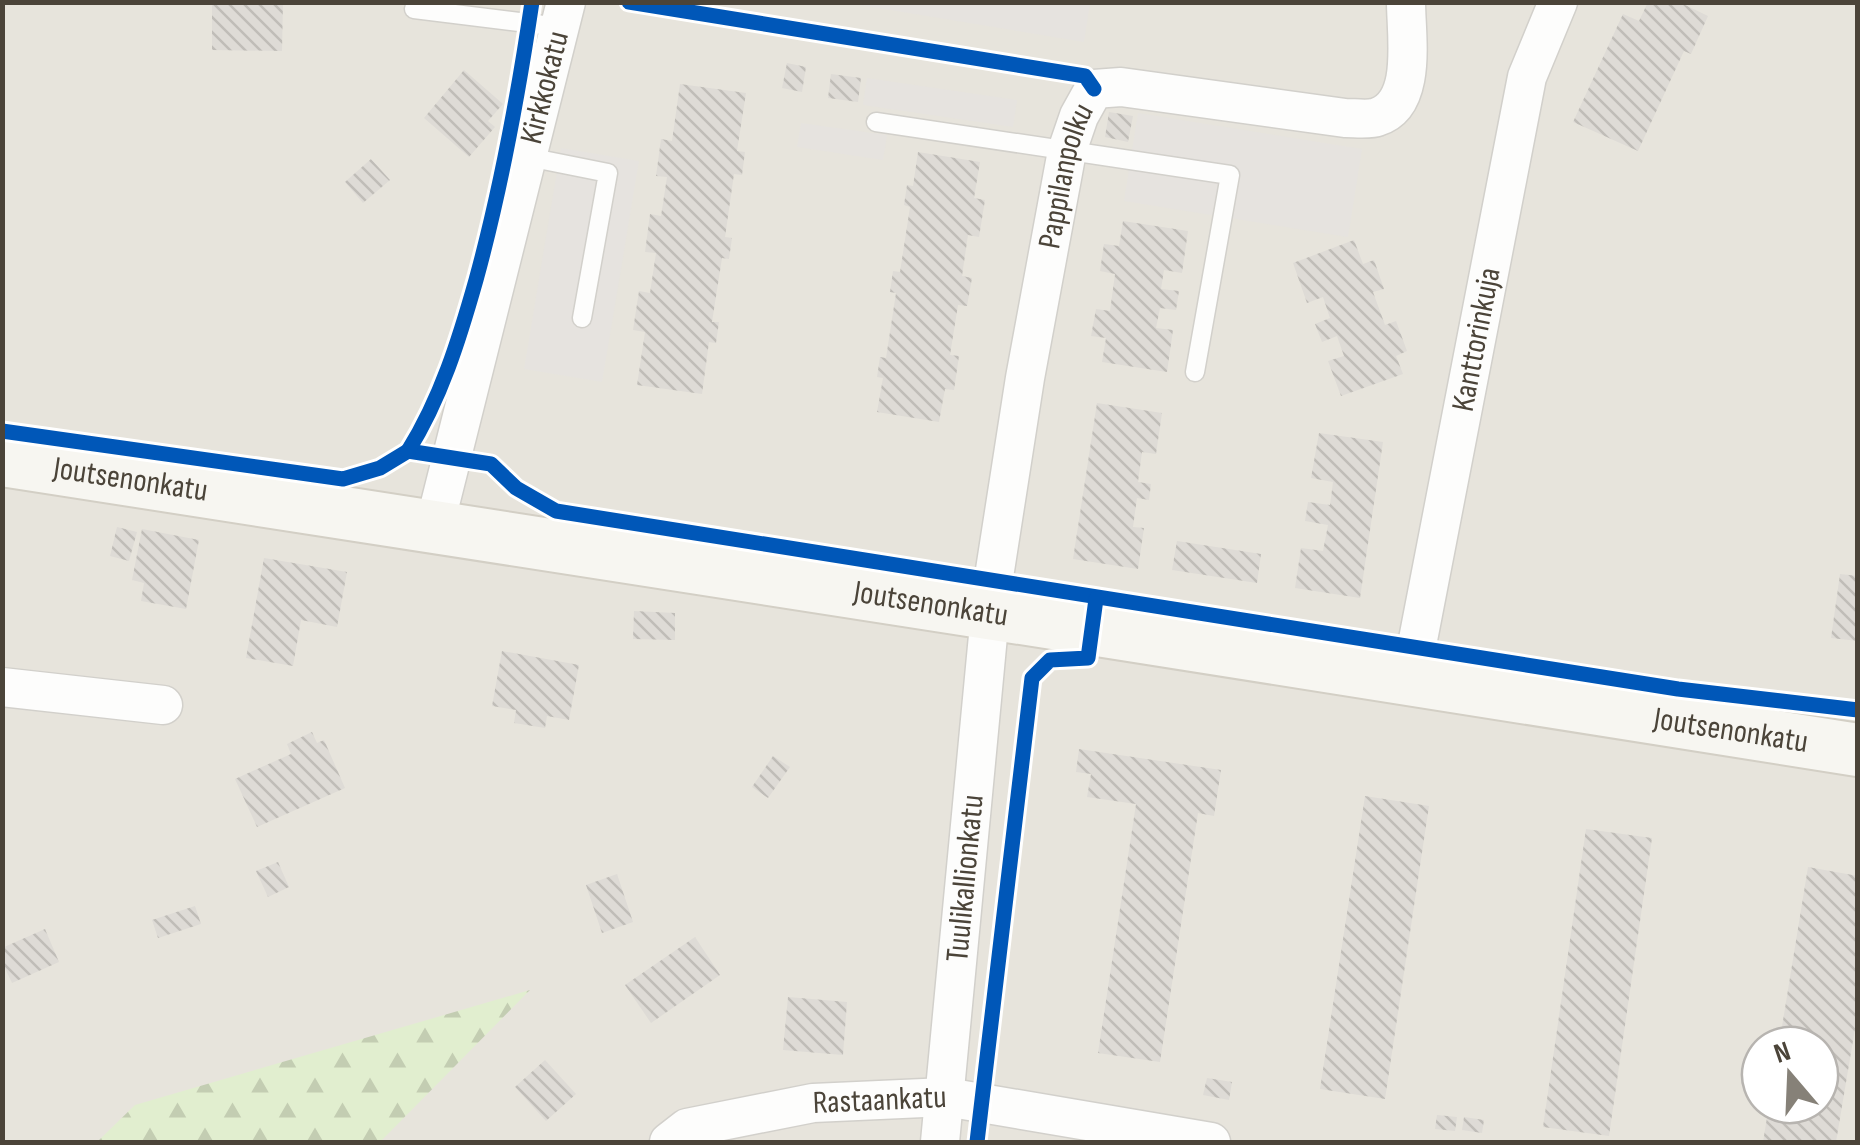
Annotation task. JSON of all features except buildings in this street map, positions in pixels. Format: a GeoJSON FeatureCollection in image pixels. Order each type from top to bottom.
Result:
{"type":"FeatureCollection","features":[{"type":"Feature","properties":{"kind":"main road","name":"Joutsenonkatu"},"geometry":{"type":"LineString","coordinates":[[2,460],[435,524],[1858,750]]}},
{"type":"Feature","properties":{"kind":"street","name":"Pappilanpolku"},"geometry":{"type":"LineString","coordinates":[[990,615],[992,582],[1067,151],[1094,89],[1121,86],[1346,118],[1377,118],[1398,104],[1405,79],[1406,2]]}},
{"type":"Feature","properties":{"kind":"street","name":"Kanttorinkuja"},"geometry":{"type":"LineString","coordinates":[[1410,680],[1528,77],[1558,2]]}},
{"type":"Feature","properties":{"kind":"street","name":"Kirkkokatu"},"geometry":{"type":"LineString","coordinates":[[435,524],[563,15]]}},
{"type":"Feature","properties":{"kind":"street","name":"Tuulikallionkatu"},"geometry":{"type":"LineString","coordinates":[[940,1142],[990,615]]}},
{"type":"Feature","properties":{"kind":"street"},"geometry":{"type":"LineString","coordinates":[[2,686],[163,705]]}},
{"type":"Feature","properties":{"kind":"street","name":"Rastaankatu"},"geometry":{"type":"LineString","coordinates":[[668,1142],[687,1128],[814,1103],[946,1097],[1211,1142]]}},
{"type":"Feature","properties":{"kind":"lane"},"geometry":{"type":"LineString","coordinates":[[414,10],[563,15]]}},
{"type":"Feature","properties":{"kind":"lane"},"geometry":{"type":"LineString","coordinates":[[876,122],[1230,175],[1196,372]]}},
{"type":"Feature","properties":{"kind":"lane"},"geometry":{"type":"LineString","coordinates":[[528,157],[608,172],[582,318]]}},
{"type":"Feature","properties":{"kind":"shaded area"},"geometry":{"type":"Polygon","coordinates":[[[2,3],[1857,3],[1857,1142],[3,1142],[2,3]]]}},
{"type":"Feature","properties":{"kind":"shaded area"},"geometry":{"type":"Polygon","coordinates":[[[848,3],[1090,3],[1084,42],[848,3]]]}},
{"type":"Feature","properties":{"kind":"shaded area"},"geometry":{"type":"Polygon","coordinates":[[[867,78],[1017,100],[1013,127],[863,105],[867,78]]]}},
{"type":"Feature","properties":{"kind":"shaded area"},"geometry":{"type":"Polygon","coordinates":[[[1138,113],[1362,149],[1348,237],[1124,201],[1138,113]]]}},
{"type":"Feature","properties":{"kind":"shaded area"},"geometry":{"type":"Polygon","coordinates":[[[801,123],[887,135],[883,160],[797,147],[801,123]]]}},
{"type":"Feature","properties":{"kind":"shaded area"},"geometry":{"type":"Polygon","coordinates":[[[561,148],[639,161],[602,382],[524,369],[561,148]]]}},
{"type":"Feature","properties":{"kind":"green space"},"geometry":{"type":"Polygon","coordinates":[[[530,990],[380,1142],[97,1142],[135,1105],[530,990]]]}},
{"type":"Feature","properties":{"kind":"cycle path"},"geometry":{"type":"LineString","coordinates":[[408,451],[440,389],[476,280],[508,142],[532,2]]}},
{"type":"Feature","properties":{"kind":"cycle path"},"geometry":{"type":"LineString","coordinates":[[629,2],[1085,76],[1094,89]]}},
{"type":"Feature","properties":{"kind":"cycle path"},"geometry":{"type":"LineString","coordinates":[[2,431],[343,479],[380,468],[408,451],[491,464],[516,488],[556,511],[1678,689],[1858,710]]}},
{"type":"Feature","properties":{"kind":"cycle path"},"geometry":{"type":"LineString","coordinates":[[977,1142],[1032,678],[1050,660],[1088,658],[1096,599]]}}]}
